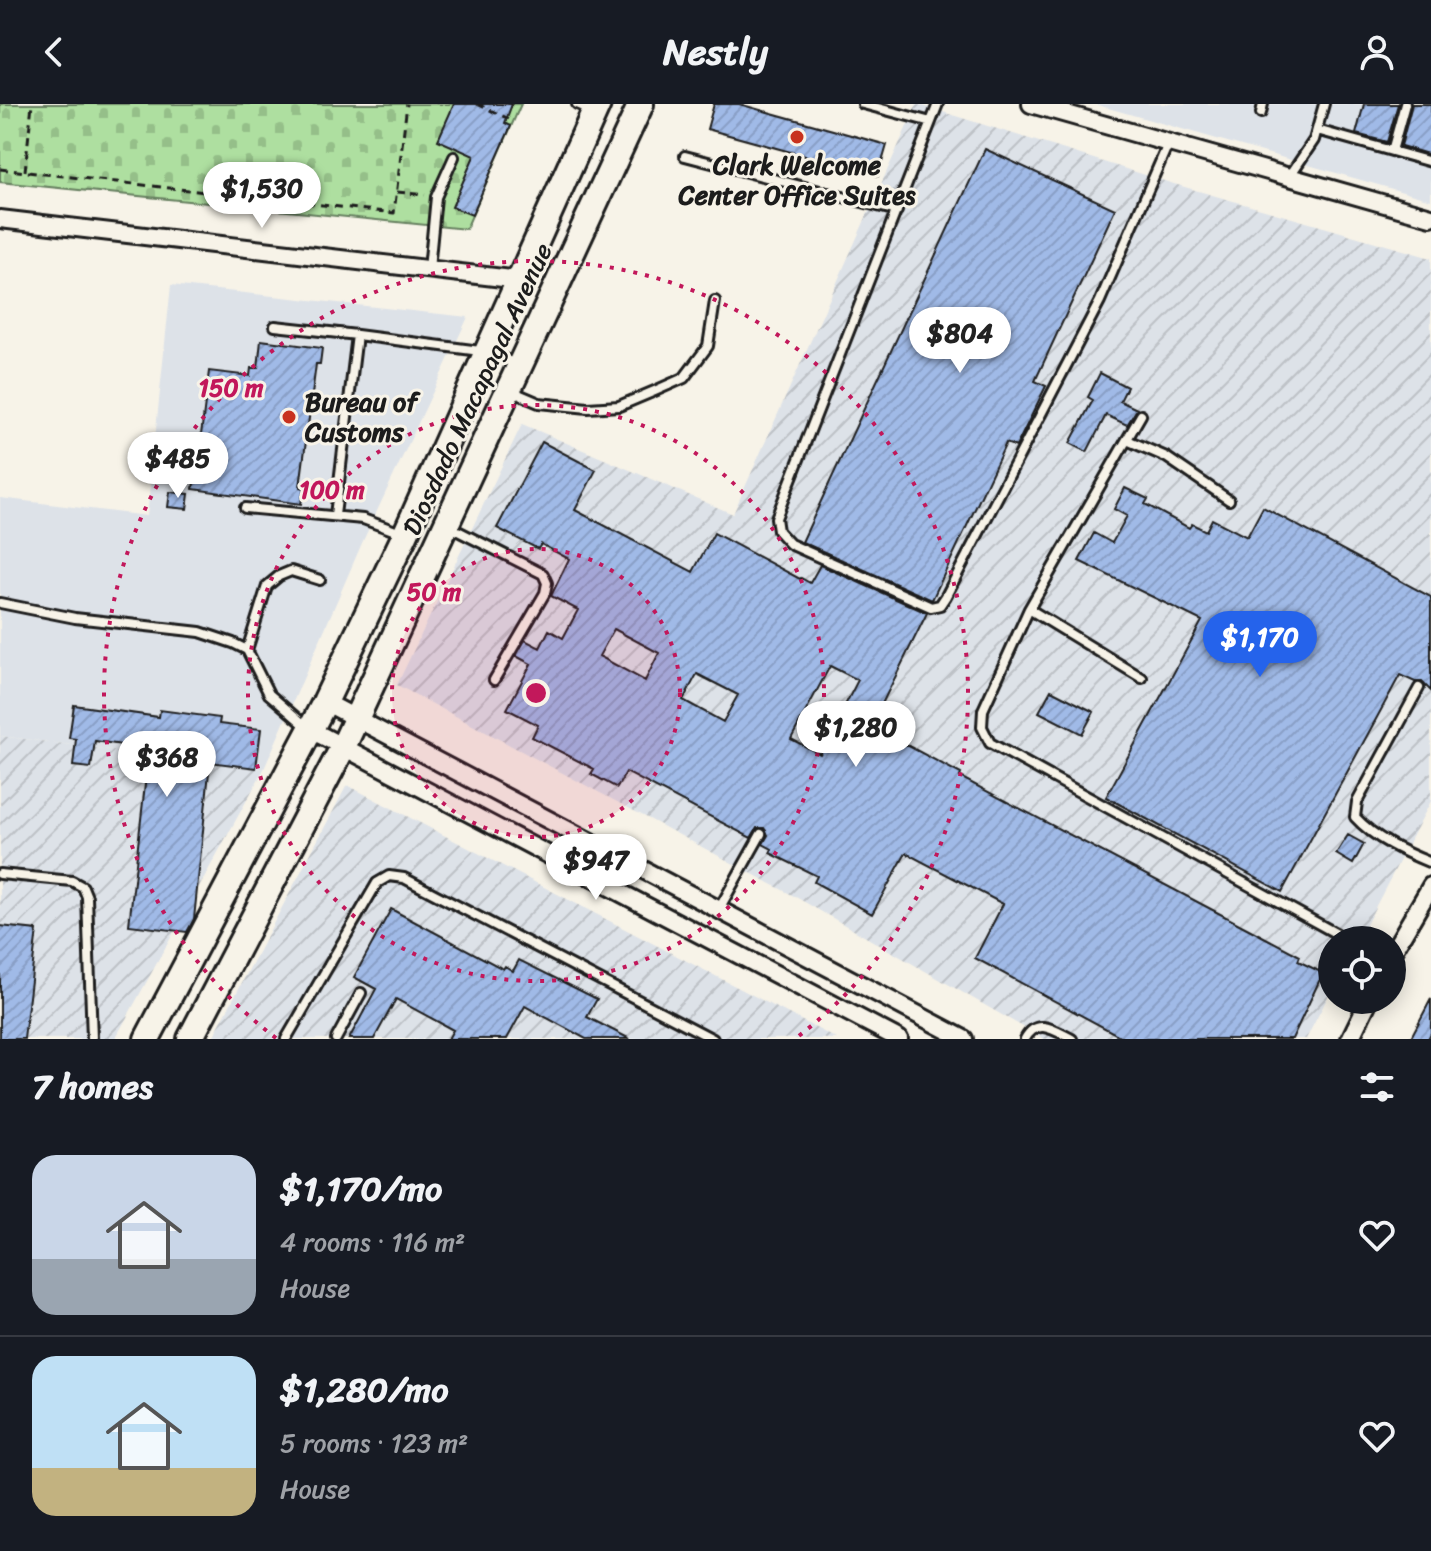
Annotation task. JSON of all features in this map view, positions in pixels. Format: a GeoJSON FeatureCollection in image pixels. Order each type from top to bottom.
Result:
{"type":"FeatureCollection","features":[{"type":"Feature","properties":{"kind":"main road","name":"Diosdado Macapagal Avenue"},"geometry":{"type":"LineString","coordinates":[[190,1039],[343,747],[641,104]]}},
{"type":"Feature","properties":{"kind":"main road","name":"Diosdado Macapagal Avenue"},"geometry":{"type":"LineString","coordinates":[[147,1039],[311,730],[405,535],[520,280],[590,106]]}},
{"type":"Feature","properties":{"kind":"street"},"geometry":{"type":"LineString","coordinates":[[1031,104],[1431,217]]}},
{"type":"Feature","properties":{"kind":"street"},"geometry":{"type":"LineString","coordinates":[[0,219],[520,280]]}},
{"type":"Feature","properties":{"kind":"street"},"geometry":{"type":"LineString","coordinates":[[325,702],[964,1039]]}},
{"type":"Feature","properties":{"kind":"street"},"geometry":{"type":"LineString","coordinates":[[311,730],[899,1039]]}},
{"type":"Feature","properties":{"kind":"street"},"geometry":{"type":"LineString","coordinates":[[1406,929],[1431,886]]}},
{"type":"Feature","properties":{"kind":"street"},"geometry":{"type":"LineString","coordinates":[[1350,1039],[1362,1014]]}},
{"type":"Feature","properties":{"kind":"lane"},"geometry":{"type":"LineString","coordinates":[[863,104],[931,122]]}},
{"type":"Feature","properties":{"kind":"lane"},"geometry":{"type":"LineString","coordinates":[[938,104],[776,518],[778,531],[790,544],[931,607],[940,605],[946,596],[1100,301],[1168,144]]}},
{"type":"Feature","properties":{"kind":"lane"},"geometry":{"type":"LineString","coordinates":[[1289,177],[1310,146],[1324,104]]}},
{"type":"Feature","properties":{"kind":"lane"},"geometry":{"type":"LineString","coordinates":[[1392,151],[1405,104]]}},
{"type":"Feature","properties":{"kind":"lane"},"geometry":{"type":"LineString","coordinates":[[1317,130],[1431,162]]}},
{"type":"Feature","properties":{"kind":"lane"},"geometry":{"type":"LineString","coordinates":[[685,156],[897,211]]}},
{"type":"Feature","properties":{"kind":"lane"},"geometry":{"type":"LineString","coordinates":[[429,269],[436,197],[454,157]]}},
{"type":"Feature","properties":{"kind":"lane"},"geometry":{"type":"LineString","coordinates":[[507,390],[539,403],[588,408],[619,406],[657,390],[684,378],[708,346],[715,301]]}},
{"type":"Feature","properties":{"kind":"lane"},"geometry":{"type":"LineString","coordinates":[[275,326],[488,352],[519,365]]}},
{"type":"Feature","properties":{"kind":"lane"},"geometry":{"type":"LineString","coordinates":[[335,515],[357,335]]}},
{"type":"Feature","properties":{"kind":"lane"},"geometry":{"type":"LineString","coordinates":[[1141,415],[1029,609],[983,710],[982,727],[990,743],[1323,926]]}},
{"type":"Feature","properties":{"kind":"lane"},"geometry":{"type":"LineString","coordinates":[[1127,440],[1166,457],[1229,500]]}},
{"type":"Feature","properties":{"kind":"lane"},"geometry":{"type":"LineString","coordinates":[[245,508],[363,519],[405,535]]}},
{"type":"Feature","properties":{"kind":"lane"},"geometry":{"type":"LineString","coordinates":[[446,525],[543,574],[547,583],[545,593],[494,680]]}},
{"type":"Feature","properties":{"kind":"lane"},"geometry":{"type":"LineString","coordinates":[[247,650],[267,586],[291,571],[320,580]]}},
{"type":"Feature","properties":{"kind":"lane"},"geometry":{"type":"LineString","coordinates":[[0,603],[75,618],[200,632],[247,650],[269,694],[311,730]]}},
{"type":"Feature","properties":{"kind":"lane"},"geometry":{"type":"LineString","coordinates":[[1029,609],[1142,678]]}},
{"type":"Feature","properties":{"kind":"lane"},"geometry":{"type":"LineString","coordinates":[[1419,688],[1357,802],[1355,817],[1399,850],[1431,863]]}},
{"type":"Feature","properties":{"kind":"lane"},"geometry":{"type":"LineString","coordinates":[[719,910],[761,834]]}},
{"type":"Feature","properties":{"kind":"lane"},"geometry":{"type":"LineString","coordinates":[[0,874],[72,881],[83,887],[87,897],[92,1039]]}},
{"type":"Feature","properties":{"kind":"lane"},"geometry":{"type":"LineString","coordinates":[[286,1039],[377,883],[389,876],[404,878],[713,1039]]}},
{"type":"Feature","properties":{"kind":"lane"},"geometry":{"type":"LineString","coordinates":[[336,1039],[361,993]]}},
{"type":"Feature","properties":{"kind":"lane"},"geometry":{"type":"LineString","coordinates":[[1025,1039],[1030,1030],[1038,1026],[1046,1026],[1072,1039]]}},
{"type":"Feature","properties":{"kind":"path"},"geometry":{"type":"LineString","coordinates":[[25,171],[32,104]]}},
{"type":"Feature","properties":{"kind":"path"},"geometry":{"type":"LineString","coordinates":[[0,169],[394,213],[407,104]]}},
{"type":"Feature","properties":{"kind":"path"},"geometry":{"type":"LineString","coordinates":[[477,104],[509,119]]}},
{"type":"Feature","properties":{"kind":"path"},"geometry":{"type":"LineString","coordinates":[[397,192],[436,197]]}},
{"type":"Feature","properties":{"kind":"shaded area"},"geometry":{"type":"Polygon","coordinates":[[[917,104],[1174,184],[1431,258],[1431,801],[1365,926],[1318,926],[1319,1014],[1306,1039],[1044,1039],[794,896],[397,685],[522,424],[733,514],[917,104]]]}},
{"type":"Feature","properties":{"kind":"shaded area"},"geometry":{"type":"Polygon","coordinates":[[[1094,104],[1431,104],[1431,200],[1094,104]]]}},
{"type":"Feature","properties":{"kind":"shaded area"},"geometry":{"type":"Polygon","coordinates":[[[171,285],[468,317],[362,543],[264,769],[0,736],[0,498],[147,516],[171,285]]]}},
{"type":"Feature","properties":{"kind":"shaded area"},"geometry":{"type":"Polygon","coordinates":[[[0,736],[264,769],[115,1039],[0,1039],[0,736]]]}},
{"type":"Feature","properties":{"kind":"shaded area"},"geometry":{"type":"Polygon","coordinates":[[[347,785],[837,1039],[212,1039],[347,785]]]}},
{"type":"Feature","properties":{"kind":"green space"},"geometry":{"type":"Polygon","coordinates":[[[0,104],[521,104],[466,229],[0,182],[0,104]]]}},
{"type":"Feature","properties":{"kind":"building"},"geometry":{"type":"Polygon","coordinates":[[[454,104],[512,104],[505,123],[511,126],[472,215],[452,207],[474,156],[438,140],[454,104]]]}},
{"type":"Feature","properties":{"kind":"building","name":"Clark Welcome Center Office Suites"},"geometry":{"type":"Polygon","coordinates":[[[714,104],[739,104],[887,145],[878,176],[707,129],[714,104]]]}},
{"type":"Feature","properties":{"kind":"building"},"geometry":{"type":"Polygon","coordinates":[[[1364,104],[1398,104],[1387,142],[1356,134],[1364,104]]]}},
{"type":"Feature","properties":{"kind":"building"},"geometry":{"type":"Polygon","coordinates":[[[1412,104],[1431,104],[1431,155],[1401,146],[1412,104]]]}},
{"type":"Feature","properties":{"kind":"building"},"geometry":{"type":"Polygon","coordinates":[[[985,149],[1115,209],[1035,381],[1046,386],[1016,447],[1006,443],[932,600],[802,542],[985,149]]]}},
{"type":"Feature","properties":{"kind":"building"},"geometry":{"type":"Polygon","coordinates":[[[261,340],[322,348],[320,364],[316,364],[300,487],[304,488],[301,504],[193,489],[197,462],[177,460],[179,441],[200,443],[209,371],[250,376],[251,368],[258,368],[261,340]]]}},
{"type":"Feature","properties":{"kind":"building"},"geometry":{"type":"Polygon","coordinates":[[[1100,373],[1127,387],[1120,401],[1137,409],[1127,425],[1106,415],[1087,452],[1070,443],[1093,400],[1088,397],[1100,373]]]}},
{"type":"Feature","properties":{"kind":"building"},"geometry":{"type":"Polygon","coordinates":[[[542,442],[596,470],[575,510],[693,572],[714,533],[810,583],[820,565],[927,613],[871,726],[961,774],[960,777],[1300,956],[1298,961],[1318,971],[1318,984],[1292,1039],[1125,1039],[975,958],[1003,904],[906,853],[872,914],[814,882],[817,876],[770,853],[772,849],[763,844],[768,835],[764,828],[757,828],[751,838],[626,772],[617,788],[591,774],[594,769],[532,737],[538,725],[507,709],[531,664],[516,656],[525,640],[540,648],[549,630],[563,638],[578,610],[551,596],[569,559],[541,544],[538,549],[497,528],[542,442]],[[614,629],[599,656],[645,681],[659,653],[614,629]],[[830,666],[791,739],[820,754],[858,680],[830,666]],[[697,674],[683,700],[723,722],[738,695],[697,674]]]}},
{"type":"Feature","properties":{"kind":"building"},"geometry":{"type":"Polygon","coordinates":[[[1125,488],[1148,499],[1145,504],[1189,528],[1192,524],[1206,531],[1212,519],[1247,537],[1263,507],[1431,597],[1431,691],[1422,682],[1400,675],[1282,892],[1106,797],[1202,621],[1079,561],[1094,533],[1112,543],[1127,516],[1114,509],[1125,488]]]}},
{"type":"Feature","properties":{"kind":"building"},"geometry":{"type":"Polygon","coordinates":[[[170,492],[189,494],[187,509],[168,507],[170,492]]]}},
{"type":"Feature","properties":{"kind":"building"},"geometry":{"type":"Polygon","coordinates":[[[1051,690],[1094,712],[1082,734],[1039,712],[1051,690]]]}},
{"type":"Feature","properties":{"kind":"building"},"geometry":{"type":"Polygon","coordinates":[[[74,705],[159,717],[160,710],[220,718],[219,724],[261,729],[256,768],[210,762],[194,919],[187,932],[129,925],[149,749],[95,741],[91,768],[73,766],[76,739],[69,738],[74,705]]]}},
{"type":"Feature","properties":{"kind":"building"},"geometry":{"type":"Polygon","coordinates":[[[1348,835],[1364,844],[1353,864],[1336,854],[1348,835]]]}},
{"type":"Feature","properties":{"kind":"building"},"geometry":{"type":"Polygon","coordinates":[[[391,909],[503,969],[505,966],[513,971],[519,960],[597,999],[587,1017],[630,1039],[586,1039],[525,1006],[507,1039],[448,1039],[453,1030],[396,999],[374,1039],[349,1039],[376,989],[354,977],[391,909]]]}},
{"type":"Feature","properties":{"kind":"building"},"geometry":{"type":"Polygon","coordinates":[[[0,926],[37,930],[24,1039],[0,1039],[0,926]]]}},
{"type":"Feature","properties":{"kind":"building"},"geometry":{"type":"Polygon","coordinates":[[[1431,999],[1431,1033],[1428,1039],[1410,1039],[1431,999]]]}},
{"type":"Feature","properties":{"kind":"place","name":"Clark Welcome Center Office Suites"},"geometry":{"type":"Point","coordinates":[797,137]}},
{"type":"Feature","properties":{"kind":"place","name":"Bureau of Customs"},"geometry":{"type":"Point","coordinates":[289,417]}}]}
